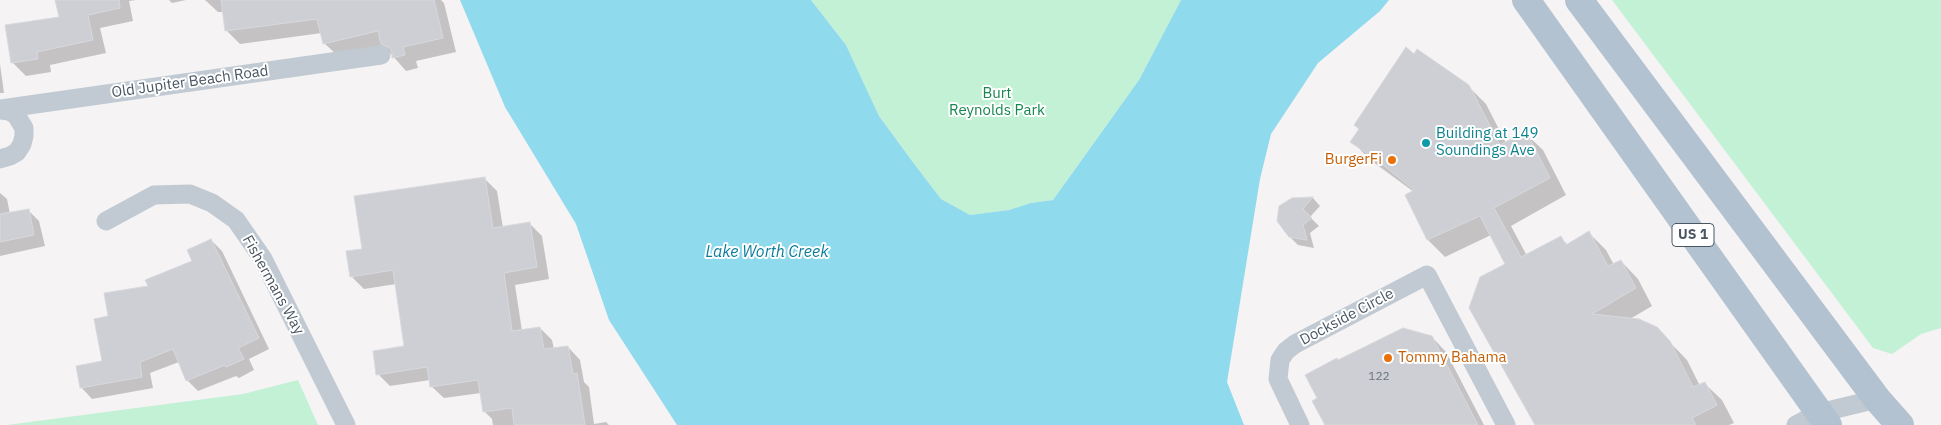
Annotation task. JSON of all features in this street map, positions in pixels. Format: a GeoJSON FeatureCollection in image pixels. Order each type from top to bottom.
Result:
{"type":"FeatureCollection","features":[{"type":"Feature","properties":{"kind":"main road","name":"US 1"},"geometry":{"type":"LineString","coordinates":[[1526,0],[1814,421]]}},
{"type":"Feature","properties":{"kind":"main road"},"geometry":{"type":"LineString","coordinates":[[1579,0],[1877,399],[1900,425]]}},
{"type":"Feature","properties":{"kind":"street","name":"Old Jupiter Beach Road"},"geometry":{"type":"LineString","coordinates":[[0,109],[381,55]]}},
{"type":"Feature","properties":{"kind":"street"},"geometry":{"type":"LineString","coordinates":[[0,109],[16,115],[24,128],[24,136],[17,152],[0,159]]}},
{"type":"Feature","properties":{"kind":"street","name":"Fishermans Way"},"geometry":{"type":"LineString","coordinates":[[106,221],[154,195],[190,194],[212,203],[236,220],[263,259],[346,425]]}},
{"type":"Feature","properties":{"kind":"street","name":"Dockside Circle"},"geometry":{"type":"LineString","coordinates":[[1300,425],[1278,379],[1280,360],[1286,352],[1295,344],[1427,275],[1506,425]]}},
{"type":"Feature","properties":{"kind":"street"},"geometry":{"type":"LineString","coordinates":[[1814,421],[1877,399]]}},
{"type":"Feature","properties":{"kind":"green space","name":"Burt Reynolds Park"},"geometry":{"type":"Polygon","coordinates":[[[811,0],[1181,0],[1139,80],[1053,200],[1031,203],[1009,210],[970,215],[941,199],[912,161],[879,116],[846,45],[811,0]]]}},
{"type":"Feature","properties":{"kind":"green space"},"geometry":{"type":"Polygon","coordinates":[[[1612,0],[1941,0],[1941,328],[1921,334],[1892,354],[1873,348],[1612,0]]]}},
{"type":"Feature","properties":{"kind":"green space"},"geometry":{"type":"Polygon","coordinates":[[[298,380],[318,425],[7,425],[243,394],[298,380]]]}},
{"type":"Feature","properties":{"kind":"water","name":"Lake Worth Creek"},"geometry":{"type":"Polygon","coordinates":[[[460,0],[811,0],[846,45],[879,116],[912,161],[941,199],[970,215],[1009,210],[1031,203],[1053,200],[1139,80],[1181,0],[1389,0],[1380,11],[1318,63],[1271,134],[1260,179],[1227,382],[1244,425],[677,425],[609,320],[576,224],[505,107],[460,0]]]}},
{"type":"Feature","properties":{"kind":"building"},"geometry":{"type":"Polygon","coordinates":[[[55,0],[119,0],[120,8],[88,15],[93,40],[37,52],[38,59],[11,63],[5,25],[59,17],[55,0]]]}},
{"type":"Feature","properties":{"kind":"building"},"geometry":{"type":"Polygon","coordinates":[[[221,0],[434,0],[443,38],[403,47],[405,55],[392,58],[390,48],[381,44],[378,31],[323,44],[317,19],[225,31],[221,0]]]}},
{"type":"Feature","properties":{"kind":"building"},"geometry":{"type":"Polygon","coordinates":[[[1406,47],[1414,54],[1417,49],[1469,85],[1500,145],[1526,131],[1550,178],[1494,208],[1521,257],[1561,236],[1566,245],[1589,231],[1608,266],[1621,260],[1636,288],[1592,314],[1639,319],[1657,327],[1670,341],[1693,387],[1705,382],[1717,405],[1692,418],[1696,425],[1535,425],[1469,308],[1480,277],[1505,264],[1480,216],[1427,240],[1405,195],[1414,190],[1377,160],[1350,142],[1359,129],[1354,125],[1406,47]]]}},
{"type":"Feature","properties":{"kind":"building"},"geometry":{"type":"Polygon","coordinates":[[[485,177],[493,228],[530,222],[537,267],[504,273],[512,331],[540,327],[544,349],[568,346],[573,374],[577,373],[585,425],[514,425],[512,408],[483,412],[478,380],[430,387],[427,367],[376,375],[373,351],[404,346],[393,270],[350,277],[346,251],[362,249],[354,196],[485,177]]]}},
{"type":"Feature","properties":{"kind":"building"},"geometry":{"type":"Polygon","coordinates":[[[1313,197],[1303,209],[1312,218],[1303,225],[1307,240],[1289,237],[1277,221],[1279,206],[1292,198],[1313,197]]]}},
{"type":"Feature","properties":{"kind":"building"},"geometry":{"type":"Polygon","coordinates":[[[29,209],[34,235],[0,242],[0,214],[29,209]]]}},
{"type":"Feature","properties":{"kind":"building"},"geometry":{"type":"Polygon","coordinates":[[[211,239],[259,338],[238,348],[244,359],[186,381],[173,349],[140,362],[142,377],[80,388],[76,366],[102,361],[94,319],[108,316],[104,293],[148,286],[145,280],[192,261],[187,250],[211,239]]]}},
{"type":"Feature","properties":{"kind":"building"},"geometry":{"type":"Polygon","coordinates":[[[1403,328],[1432,336],[1478,425],[1325,425],[1312,401],[1317,398],[1305,375],[1403,328]]]}},
{"type":"Feature","properties":{"kind":"place","name":"Building at 149 Soundings Ave"},"geometry":{"type":"Point","coordinates":[1426,143]}},
{"type":"Feature","properties":{"kind":"place","name":"BurgerFi"},"geometry":{"type":"Point","coordinates":[1392,160]}},
{"type":"Feature","properties":{"kind":"place","name":"Tommy Bahama"},"geometry":{"type":"Point","coordinates":[1388,358]}}]}
